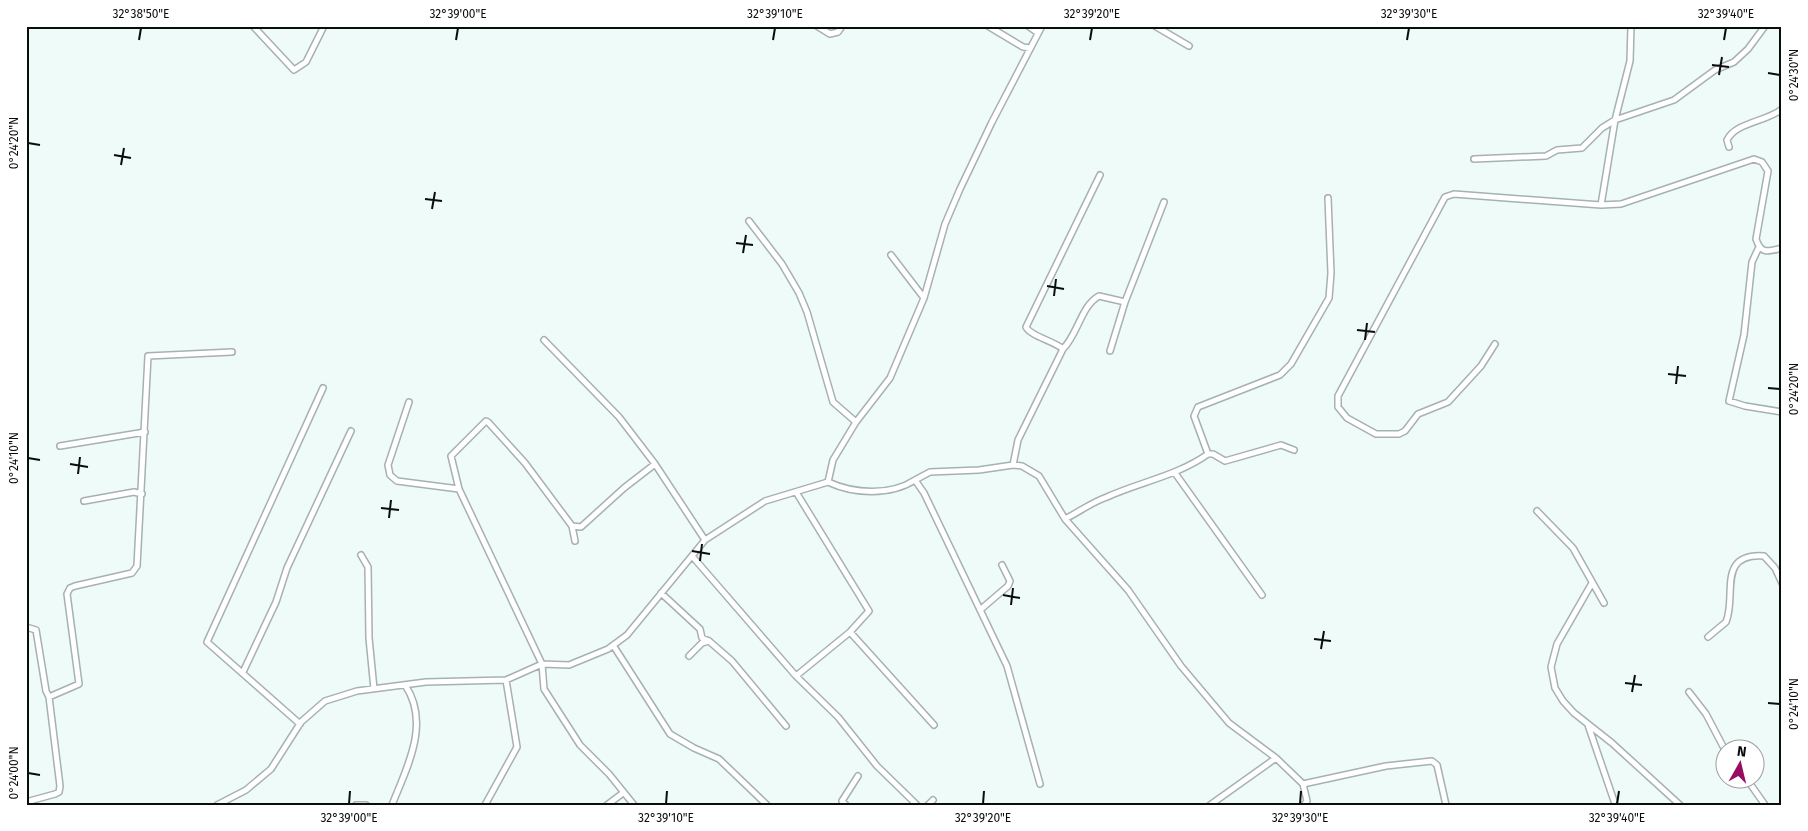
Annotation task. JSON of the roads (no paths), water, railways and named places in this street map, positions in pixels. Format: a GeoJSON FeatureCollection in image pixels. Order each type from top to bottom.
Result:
{"type":"FeatureCollection","features":[{"type":"Feature","properties":{"kind":"street"},"geometry":{"type":"LineString","coordinates":[[254,26],[294,70],[306,62],[324,26]]}},
{"type":"Feature","properties":{"kind":"street"},"geometry":{"type":"LineString","coordinates":[[817,26],[830,34],[838,32],[842,26]]}},
{"type":"Feature","properties":{"kind":"street"},"geometry":{"type":"LineString","coordinates":[[988,26],[1024,47],[1030,48]]}},
{"type":"Feature","properties":{"kind":"street"},"geometry":{"type":"LineString","coordinates":[[1028,26],[1038,33]]}},
{"type":"Feature","properties":{"kind":"street"},"geometry":{"type":"LineString","coordinates":[[828,482],[833,460],[856,422],[890,378],[924,298],[945,224],[992,122],[1042,26]]}},
{"type":"Feature","properties":{"kind":"street"},"geometry":{"type":"LineString","coordinates":[[1156,26],[1189,46]]}},
{"type":"Feature","properties":{"kind":"street"},"geometry":{"type":"LineString","coordinates":[[1601,205],[1615,120],[1630,61],[1631,26]]}},
{"type":"Feature","properties":{"kind":"street"},"geometry":{"type":"LineString","coordinates":[[1474,158],[1546,156],[1557,150],[1582,148],[1602,128],[1615,120],[1674,100],[1715,70],[1734,62],[1748,49],[1765,26]]}},
{"type":"Feature","properties":{"kind":"street"},"geometry":{"type":"LineString","coordinates":[[1729,147],[1728,140],[1736,129],[1772,117],[1782,109]]}},
{"type":"Feature","properties":{"kind":"street"},"geometry":{"type":"LineString","coordinates":[[1495,344],[1481,366],[1448,402],[1418,414],[1405,432],[1399,434],[1376,434],[1347,418],[1338,408],[1338,396],[1445,197],[1454,194],[1601,205],[1621,204],[1754,159],[1762,162],[1768,171],[1756,238],[1759,247],[1752,262],[1744,335],[1729,401],[1745,406],[1782,412]]}},
{"type":"Feature","properties":{"kind":"street"},"geometry":{"type":"LineString","coordinates":[[1063,349],[1051,340],[1031,333],[1026,326],[1100,175]]}},
{"type":"Feature","properties":{"kind":"street"},"geometry":{"type":"LineString","coordinates":[[1208,454],[1194,416],[1198,407],[1285,372],[1329,298],[1331,273],[1328,198]]}},
{"type":"Feature","properties":{"kind":"street"},"geometry":{"type":"LineString","coordinates":[[1110,351],[1125,302],[1164,202]]}},
{"type":"Feature","properties":{"kind":"street"},"geometry":{"type":"LineString","coordinates":[[749,221],[782,264],[799,293],[807,312],[833,402],[856,422]]}},
{"type":"Feature","properties":{"kind":"street"},"geometry":{"type":"LineString","coordinates":[[1759,247],[1770,251],[1782,248]]}},
{"type":"Feature","properties":{"kind":"street"},"geometry":{"type":"LineString","coordinates":[[891,254],[924,298]]}},
{"type":"Feature","properties":{"kind":"street"},"geometry":{"type":"LineString","coordinates":[[1013,465],[1018,440],[1063,349],[1072,338],[1094,299],[1105,296],[1125,302]]}},
{"type":"Feature","properties":{"kind":"street"},"geometry":{"type":"LineString","coordinates":[[544,340],[619,417],[655,464],[705,540]]}},
{"type":"Feature","properties":{"kind":"street"},"geometry":{"type":"LineString","coordinates":[[49,697],[79,684],[67,594],[69,590],[75,586],[132,573],[138,561],[148,356],[232,352]]}},
{"type":"Feature","properties":{"kind":"street"},"geometry":{"type":"LineString","coordinates":[[300,724],[207,642],[323,388]]}},
{"type":"Feature","properties":{"kind":"street"},"geometry":{"type":"LineString","coordinates":[[409,402],[388,465],[390,475],[397,481],[459,489]]}},
{"type":"Feature","properties":{"kind":"street"},"geometry":{"type":"LineString","coordinates":[[575,541],[572,526],[525,463],[488,422],[486,421],[451,456],[459,489],[542,664],[544,689],[580,745],[609,774],[634,805]]}},
{"type":"Feature","properties":{"kind":"street"},"geometry":{"type":"LineString","coordinates":[[243,672],[276,602],[287,568],[351,431]]}},
{"type":"Feature","properties":{"kind":"street"},"geometry":{"type":"LineString","coordinates":[[60,446],[145,432]]}},
{"type":"Feature","properties":{"kind":"street"},"geometry":{"type":"LineString","coordinates":[[1065,519],[1105,497],[1175,473],[1208,454],[1213,454],[1225,461],[1282,445],[1294,450]]}},
{"type":"Feature","properties":{"kind":"street"},"geometry":{"type":"LineString","coordinates":[[572,526],[581,527],[624,488],[655,464]]}},
{"type":"Feature","properties":{"kind":"street"},"geometry":{"type":"LineString","coordinates":[[217,805],[246,790],[271,769],[300,724],[325,701],[357,691],[426,682],[506,680],[542,664],[569,665],[613,645],[627,635],[705,540],[764,501],[828,482],[841,488],[890,492],[930,472],[1013,465],[1022,466],[1039,476],[1065,519],[1128,590],[1181,666],[1229,723],[1276,758],[1303,784],[1306,801],[1304,805]]}},
{"type":"Feature","properties":{"kind":"street"},"geometry":{"type":"LineString","coordinates":[[1175,473],[1262,595]]}},
{"type":"Feature","properties":{"kind":"street"},"geometry":{"type":"LineString","coordinates":[[916,480],[1008,666],[1040,784]]}},
{"type":"Feature","properties":{"kind":"street"},"geometry":{"type":"LineString","coordinates":[[84,502],[134,492],[142,494]]}},
{"type":"Feature","properties":{"kind":"street"},"geometry":{"type":"LineString","coordinates":[[796,492],[869,611],[850,632],[796,676]]}},
{"type":"Feature","properties":{"kind":"street"},"geometry":{"type":"LineString","coordinates":[[1537,511],[1573,548],[1604,603]]}},
{"type":"Feature","properties":{"kind":"street"},"geometry":{"type":"LineString","coordinates":[[361,555],[368,567],[369,638],[374,689]]}},
{"type":"Feature","properties":{"kind":"street"},"geometry":{"type":"LineString","coordinates":[[692,556],[796,676],[838,717],[878,766],[917,805]]}},
{"type":"Feature","properties":{"kind":"street"},"geometry":{"type":"LineString","coordinates":[[1708,637],[1726,622],[1731,574],[1735,566],[1744,558],[1764,556],[1775,568],[1782,583]]}},
{"type":"Feature","properties":{"kind":"street"},"geometry":{"type":"LineString","coordinates":[[980,610],[1008,586],[1010,581],[1002,564]]}},
{"type":"Feature","properties":{"kind":"street"},"geometry":{"type":"LineString","coordinates":[[1592,583],[1557,644],[1551,667],[1555,688],[1563,701],[1680,805]]}},
{"type":"Feature","properties":{"kind":"street"},"geometry":{"type":"LineString","coordinates":[[661,593],[700,629],[702,638],[709,641],[732,661],[786,726]]}},
{"type":"Feature","properties":{"kind":"street"},"geometry":{"type":"LineString","coordinates":[[26,627],[36,630],[46,691],[49,697],[60,786],[59,792],[55,794],[26,802]]}},
{"type":"Feature","properties":{"kind":"street"},"geometry":{"type":"LineString","coordinates":[[850,632],[934,725]]}},
{"type":"Feature","properties":{"kind":"street"},"geometry":{"type":"LineString","coordinates":[[689,656],[702,643],[709,641]]}},
{"type":"Feature","properties":{"kind":"street"},"geometry":{"type":"LineString","coordinates":[[613,645],[670,734],[694,748],[719,759],[767,805]]}},
{"type":"Feature","properties":{"kind":"street"},"geometry":{"type":"LineString","coordinates":[[484,805],[517,747],[506,680]]}},
{"type":"Feature","properties":{"kind":"street"},"geometry":{"type":"LineString","coordinates":[[392,805],[407,769],[416,736],[416,706],[405,685]]}},
{"type":"Feature","properties":{"kind":"street"},"geometry":{"type":"LineString","coordinates":[[1689,692],[1706,714],[1719,738]]}},
{"type":"Feature","properties":{"kind":"street"},"geometry":{"type":"LineString","coordinates":[[1588,724],[1614,801]]}},
{"type":"Feature","properties":{"kind":"street"},"geometry":{"type":"LineString","coordinates":[[1210,805],[1276,758]]}},
{"type":"Feature","properties":{"kind":"street"},"geometry":{"type":"LineString","coordinates":[[1303,784],[1386,766],[1432,761],[1437,766],[1446,805]]}},
{"type":"Feature","properties":{"kind":"street"},"geometry":{"type":"LineString","coordinates":[[846,805],[842,801],[858,776]]}},
{"type":"Feature","properties":{"kind":"street"},"geometry":{"type":"LineString","coordinates":[[1753,788],[1766,805]]}},
{"type":"Feature","properties":{"kind":"street"},"geometry":{"type":"LineString","coordinates":[[607,805],[624,793]]}},
{"type":"Feature","properties":{"kind":"street"},"geometry":{"type":"LineString","coordinates":[[928,805],[933,800]]}},
{"type":"Feature","properties":{"kind":"street"},"geometry":{"type":"LineString","coordinates":[[356,805],[366,805]]}}]}
